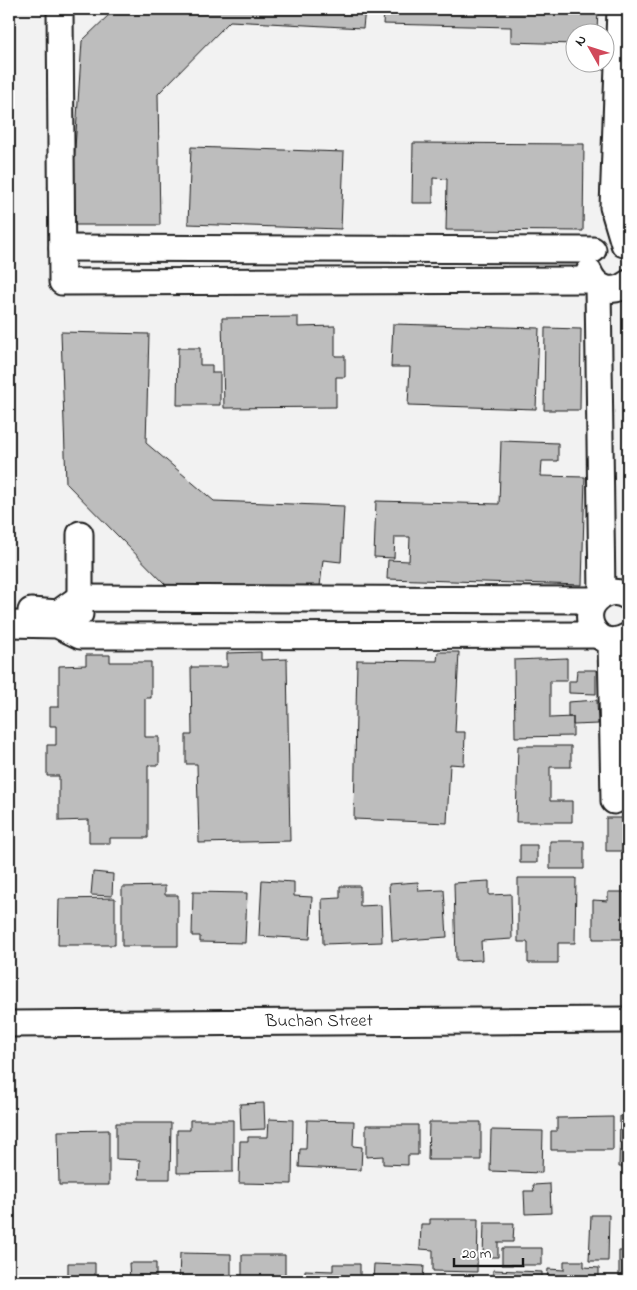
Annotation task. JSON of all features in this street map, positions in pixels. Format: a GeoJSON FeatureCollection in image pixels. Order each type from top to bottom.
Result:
{"type":"FeatureCollection","features":[{"type":"Feature","properties":{"kind":"street"},"geometry":{"type":"LineString","coordinates":[[60,9],[62,282],[595,282],[612,290],[628,283]]}},
{"type":"Feature","properties":{"kind":"street"},"geometry":{"type":"LineString","coordinates":[[612,638],[590,622],[590,614],[599,598],[595,282],[588,265],[611,247],[613,207],[621,133],[620,9]]}},
{"type":"Feature","properties":{"kind":"street"},"geometry":{"type":"LineString","coordinates":[[62,248],[611,247]]}},
{"type":"Feature","properties":{"kind":"street"},"geometry":{"type":"LineString","coordinates":[[80,534],[80,636]]}},
{"type":"Feature","properties":{"kind":"street"},"geometry":{"type":"LineString","coordinates":[[9,611],[58,613],[79,598],[599,598],[618,592],[628,597]]}},
{"type":"Feature","properties":{"kind":"street"},"geometry":{"type":"LineString","coordinates":[[9,624],[57,625],[80,636],[612,638]]}},
{"type":"Feature","properties":{"kind":"street"},"geometry":{"type":"LineString","coordinates":[[612,638],[614,801]]}},
{"type":"Feature","properties":{"kind":"street","name":"Buchan Street"},"geometry":{"type":"LineString","coordinates":[[9,1024],[628,1020]]}},
{"type":"Feature","properties":{"kind":"building"},"geometry":{"type":"Polygon","coordinates":[[[115,9],[365,9],[363,28],[230,21],[158,94],[160,225],[70,225],[82,41],[115,9]]]}},
{"type":"Feature","properties":{"kind":"building"},"geometry":{"type":"Polygon","coordinates":[[[384,9],[598,9],[597,22],[564,22],[564,44],[511,42],[511,27],[383,24],[384,9]]]}},
{"type":"Feature","properties":{"kind":"building"},"geometry":{"type":"Polygon","coordinates":[[[413,143],[584,144],[583,231],[446,230],[447,179],[433,178],[433,203],[412,203],[413,143]]]}},
{"type":"Feature","properties":{"kind":"building"},"geometry":{"type":"Polygon","coordinates":[[[191,147],[344,152],[341,229],[188,224],[191,147]]]}},
{"type":"Feature","properties":{"kind":"building"},"geometry":{"type":"Polygon","coordinates":[[[298,317],[298,327],[335,326],[335,356],[345,356],[345,377],[336,377],[336,407],[224,408],[222,318],[298,317]]]}},
{"type":"Feature","properties":{"kind":"building"},"geometry":{"type":"Polygon","coordinates":[[[393,324],[539,328],[536,409],[408,405],[410,367],[391,367],[393,324]]]}},
{"type":"Feature","properties":{"kind":"building"},"geometry":{"type":"Polygon","coordinates":[[[545,328],[581,329],[580,410],[544,410],[545,328]]]}},
{"type":"Feature","properties":{"kind":"building"},"geometry":{"type":"Polygon","coordinates":[[[61,332],[149,334],[146,443],[214,501],[344,506],[341,562],[323,560],[319,595],[169,588],[66,483],[61,332]]]}},
{"type":"Feature","properties":{"kind":"building"},"geometry":{"type":"Polygon","coordinates":[[[178,348],[200,348],[200,365],[212,365],[212,373],[220,373],[220,405],[177,405],[178,348]]]}},
{"type":"Feature","properties":{"kind":"building"},"geometry":{"type":"Polygon","coordinates":[[[501,441],[558,443],[558,461],[542,461],[541,476],[585,477],[582,585],[387,579],[388,560],[409,561],[410,537],[395,537],[394,558],[374,557],[376,501],[499,504],[501,441]]]}},
{"type":"Feature","properties":{"kind":"building"},"geometry":{"type":"Polygon","coordinates":[[[261,652],[261,660],[287,659],[290,841],[199,843],[197,764],[186,764],[186,735],[192,735],[191,667],[227,667],[227,653],[261,652]]]}},
{"type":"Feature","properties":{"kind":"building"},"geometry":{"type":"Polygon","coordinates":[[[438,652],[459,652],[455,732],[465,732],[464,765],[450,764],[447,823],[354,819],[357,660],[437,661],[438,652]]]}},
{"type":"Feature","properties":{"kind":"building"},"geometry":{"type":"Polygon","coordinates":[[[86,655],[110,655],[110,662],[151,662],[151,698],[145,698],[145,737],[159,737],[159,765],[148,765],[148,838],[110,838],[110,843],[89,843],[89,820],[59,821],[59,776],[47,776],[47,745],[56,745],[56,726],[50,726],[50,707],[59,707],[59,666],[86,665],[86,655]]]}},
{"type":"Feature","properties":{"kind":"building"},"geometry":{"type":"Polygon","coordinates":[[[567,658],[567,681],[550,681],[550,718],[573,717],[573,736],[515,737],[514,660],[567,658]]]}},
{"type":"Feature","properties":{"kind":"building"},"geometry":{"type":"Polygon","coordinates":[[[577,670],[596,670],[596,694],[569,693],[569,681],[576,681],[577,670]]]}},
{"type":"Feature","properties":{"kind":"building"},"geometry":{"type":"Polygon","coordinates":[[[597,700],[598,724],[573,725],[573,717],[568,717],[568,702],[597,700]]]}},
{"type":"Feature","properties":{"kind":"building"},"geometry":{"type":"Polygon","coordinates":[[[518,746],[571,746],[571,767],[550,767],[550,801],[572,801],[572,822],[516,822],[518,746]]]}},
{"type":"Feature","properties":{"kind":"building"},"geometry":{"type":"Polygon","coordinates":[[[606,818],[628,818],[628,851],[606,851],[606,818]]]}},
{"type":"Feature","properties":{"kind":"building"},"geometry":{"type":"Polygon","coordinates":[[[550,841],[584,841],[584,869],[550,869],[550,841]]]}},
{"type":"Feature","properties":{"kind":"building"},"geometry":{"type":"Polygon","coordinates":[[[520,845],[537,845],[537,863],[520,863],[520,845]]]}},
{"type":"Feature","properties":{"kind":"building"},"geometry":{"type":"Polygon","coordinates":[[[93,872],[113,874],[112,896],[91,895],[93,872]]]}},
{"type":"Feature","properties":{"kind":"building"},"geometry":{"type":"Polygon","coordinates":[[[518,878],[576,878],[575,943],[558,943],[558,963],[528,963],[528,942],[518,942],[518,878]]]}},
{"type":"Feature","properties":{"kind":"building"},"geometry":{"type":"Polygon","coordinates":[[[262,880],[294,882],[294,896],[312,897],[310,939],[259,936],[262,880]]]}},
{"type":"Feature","properties":{"kind":"building"},"geometry":{"type":"Polygon","coordinates":[[[489,881],[489,895],[511,894],[512,939],[481,941],[482,960],[456,961],[454,883],[489,881]]]}},
{"type":"Feature","properties":{"kind":"building"},"geometry":{"type":"Polygon","coordinates":[[[418,882],[419,891],[444,890],[447,937],[392,941],[389,884],[418,882]]]}},
{"type":"Feature","properties":{"kind":"building"},"geometry":{"type":"Polygon","coordinates":[[[165,886],[165,895],[178,895],[178,946],[122,946],[122,887],[165,886]]]}},
{"type":"Feature","properties":{"kind":"building"},"geometry":{"type":"Polygon","coordinates":[[[340,886],[360,886],[360,906],[381,905],[382,942],[323,944],[322,899],[340,898],[340,886]]]}},
{"type":"Feature","properties":{"kind":"building"},"geometry":{"type":"Polygon","coordinates":[[[193,892],[247,893],[245,943],[200,942],[200,936],[192,936],[193,892]]]}},
{"type":"Feature","properties":{"kind":"building"},"geometry":{"type":"Polygon","coordinates":[[[608,892],[628,892],[628,939],[593,939],[593,900],[608,901],[608,892]]]}},
{"type":"Feature","properties":{"kind":"building"},"geometry":{"type":"Polygon","coordinates":[[[115,898],[115,945],[58,945],[59,899],[115,898]]]}},
{"type":"Feature","properties":{"kind":"building"},"geometry":{"type":"Polygon","coordinates":[[[264,1103],[265,1129],[241,1130],[240,1104],[264,1103]]]}},
{"type":"Feature","properties":{"kind":"building"},"geometry":{"type":"Polygon","coordinates":[[[620,1116],[628,1116],[628,1167],[619,1167],[620,1116]]]}},
{"type":"Feature","properties":{"kind":"building"},"geometry":{"type":"Polygon","coordinates":[[[613,1117],[613,1150],[551,1150],[551,1131],[557,1131],[557,1118],[613,1117]]]}},
{"type":"Feature","properties":{"kind":"building"},"geometry":{"type":"Polygon","coordinates":[[[269,1119],[293,1120],[292,1184],[239,1183],[240,1141],[248,1141],[248,1137],[268,1137],[269,1119]]]}},
{"type":"Feature","properties":{"kind":"building"},"geometry":{"type":"Polygon","coordinates":[[[190,1120],[233,1120],[233,1172],[177,1173],[177,1130],[190,1130],[190,1120]]]}},
{"type":"Feature","properties":{"kind":"building"},"geometry":{"type":"Polygon","coordinates":[[[307,1120],[354,1121],[353,1146],[362,1147],[361,1170],[299,1167],[300,1149],[306,1149],[307,1120]]]}},
{"type":"Feature","properties":{"kind":"building"},"geometry":{"type":"Polygon","coordinates":[[[429,1122],[481,1122],[481,1160],[428,1160],[429,1122]]]}},
{"type":"Feature","properties":{"kind":"building"},"geometry":{"type":"Polygon","coordinates":[[[116,1123],[171,1123],[170,1179],[139,1179],[140,1160],[116,1159],[116,1123]]]}},
{"type":"Feature","properties":{"kind":"building"},"geometry":{"type":"Polygon","coordinates":[[[366,1125],[418,1125],[418,1155],[408,1155],[408,1165],[383,1164],[383,1156],[366,1157],[366,1125]]]}},
{"type":"Feature","properties":{"kind":"building"},"geometry":{"type":"Polygon","coordinates":[[[109,1130],[109,1185],[59,1185],[58,1131],[109,1130]]]}},
{"type":"Feature","properties":{"kind":"building"},"geometry":{"type":"Polygon","coordinates":[[[491,1130],[543,1131],[542,1173],[490,1171],[491,1130]]]}},
{"type":"Feature","properties":{"kind":"building"},"geometry":{"type":"Polygon","coordinates":[[[550,1184],[551,1213],[525,1214],[524,1191],[534,1191],[533,1185],[550,1184]]]}},
{"type":"Feature","properties":{"kind":"building"},"geometry":{"type":"Polygon","coordinates":[[[591,1215],[609,1215],[608,1261],[589,1261],[591,1215]]]}},
{"type":"Feature","properties":{"kind":"building"},"geometry":{"type":"Polygon","coordinates":[[[430,1219],[478,1219],[477,1272],[433,1271],[433,1250],[420,1249],[421,1224],[430,1224],[430,1219]]]}},
{"type":"Feature","properties":{"kind":"building"},"geometry":{"type":"Polygon","coordinates":[[[484,1223],[514,1223],[513,1242],[498,1242],[498,1257],[483,1257],[484,1223]]]}},
{"type":"Feature","properties":{"kind":"building"},"geometry":{"type":"Polygon","coordinates":[[[502,1248],[542,1248],[542,1265],[502,1265],[502,1248]]]}},
{"type":"Feature","properties":{"kind":"building"},"geometry":{"type":"Polygon","coordinates":[[[619,1251],[628,1251],[628,1281],[619,1281],[619,1251]]]}},
{"type":"Feature","properties":{"kind":"building"},"geometry":{"type":"Polygon","coordinates":[[[180,1253],[231,1254],[231,1281],[179,1281],[180,1253]]]}},
{"type":"Feature","properties":{"kind":"building"},"geometry":{"type":"Polygon","coordinates":[[[242,1255],[285,1255],[285,1281],[242,1281],[242,1255]]]}},
{"type":"Feature","properties":{"kind":"building"},"geometry":{"type":"Polygon","coordinates":[[[564,1261],[584,1261],[584,1267],[599,1268],[599,1281],[547,1281],[548,1269],[564,1270],[564,1261]]]}},
{"type":"Feature","properties":{"kind":"building"},"geometry":{"type":"Polygon","coordinates":[[[68,1263],[95,1263],[95,1281],[68,1281],[68,1263]]]}},
{"type":"Feature","properties":{"kind":"building"},"geometry":{"type":"Polygon","coordinates":[[[129,1263],[156,1263],[156,1281],[130,1281],[129,1263]]]}},
{"type":"Feature","properties":{"kind":"building"},"geometry":{"type":"Polygon","coordinates":[[[333,1264],[360,1264],[360,1281],[305,1281],[305,1270],[333,1271],[333,1264]]]}},
{"type":"Feature","properties":{"kind":"building"},"geometry":{"type":"Polygon","coordinates":[[[374,1264],[424,1266],[423,1281],[373,1281],[374,1264]]]}},
{"type":"Feature","properties":{"kind":"building"},"geometry":{"type":"Polygon","coordinates":[[[493,1270],[542,1272],[542,1281],[493,1281],[493,1270]]]}}]}
